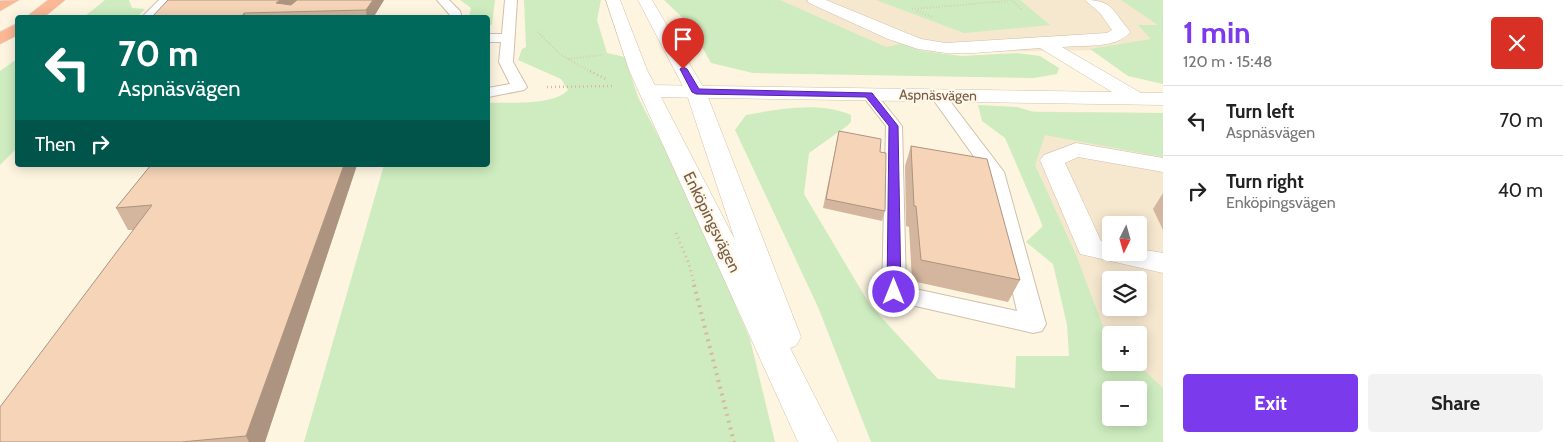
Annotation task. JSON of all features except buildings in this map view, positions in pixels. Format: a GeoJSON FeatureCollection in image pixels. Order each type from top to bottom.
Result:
{"type":"FeatureCollection","features":[{"type":"Feature","properties":{"kind":"highway"},"geometry":{"type":"LineString","coordinates":[[0,7],[12,0]]}},
{"type":"Feature","properties":{"kind":"highway"},"geometry":{"type":"LineString","coordinates":[[36,15],[58,0]]}},
{"type":"Feature","properties":{"kind":"highway"},"geometry":{"type":"LineString","coordinates":[[0,40],[15,30]]}},
{"type":"Feature","properties":{"kind":"street","name":"Enköpingsvägen"},"geometry":{"type":"LineString","coordinates":[[614,0],[638,70],[818,442]]}},
{"type":"Feature","properties":{"kind":"street","name":"Enköpingsvägen"},"geometry":{"type":"LineString","coordinates":[[646,0],[696,92],[822,442]]}},
{"type":"Feature","properties":{"kind":"street","name":"Aspnäsvägen"},"geometry":{"type":"LineString","coordinates":[[814,0],[918,44],[946,48],[974,48],[1110,38],[1122,32],[1105,10],[1092,0]]}},
{"type":"Feature","properties":{"kind":"street","name":"Aspnäsvägen"},"geometry":{"type":"LineString","coordinates":[[1012,28],[1045,43],[1137,98]]}},
{"type":"Feature","properties":{"kind":"street","name":"Aspnäsvägen"},"geometry":{"type":"LineString","coordinates":[[649,91],[1163,99]]}},
{"type":"Feature","properties":{"kind":"street"},"geometry":{"type":"LineString","coordinates":[[1163,164],[1076,150],[1052,160],[1090,248],[1163,263]]}},
{"type":"Feature","properties":{"kind":"lane"},"geometry":{"type":"LineString","coordinates":[[150,15],[165,0]]}},
{"type":"Feature","properties":{"kind":"lane"},"geometry":{"type":"LineString","coordinates":[[443,0],[456,15]]}},
{"type":"Feature","properties":{"kind":"lane"},"geometry":{"type":"LineString","coordinates":[[490,92],[519,87],[506,62],[511,0]]}},
{"type":"Feature","properties":{"kind":"lane"},"geometry":{"type":"LineString","coordinates":[[490,38],[508,38]]}},
{"type":"Feature","properties":{"kind":"lane"},"geometry":{"type":"LineString","coordinates":[[869,94],[894,126],[894,292],[1033,324],[994,172],[938,96]]}},
{"type":"Feature","properties":{"kind":"path"},"geometry":{"type":"LineString","coordinates":[[992,0],[1012,1],[1021,9]]}},
{"type":"Feature","properties":{"kind":"path"},"geometry":{"type":"LineString","coordinates":[[912,9],[1008,1]]}},
{"type":"Feature","properties":{"kind":"path"},"geometry":{"type":"LineString","coordinates":[[535,28],[547,44],[568,59],[610,80],[618,95]]}},
{"type":"Feature","properties":{"kind":"path"},"geometry":{"type":"LineString","coordinates":[[568,59],[603,55]]}},
{"type":"Feature","properties":{"kind":"path"},"geometry":{"type":"LineString","coordinates":[[519,87],[614,86]]}},
{"type":"Feature","properties":{"kind":"path"},"geometry":{"type":"LineString","coordinates":[[674,228],[689,264],[734,442]]}},
{"type":"Feature","properties":{"kind":"shaded area"},"geometry":{"type":"Polygon","coordinates":[[[723,0],[1156,0],[1163,49],[812,55],[723,0]]]}},
{"type":"Feature","properties":{"kind":"shaded area"},"geometry":{"type":"Polygon","coordinates":[[[1000,111],[1163,113],[1163,442],[1053,442],[1091,359],[1000,111]]]}},
{"type":"Feature","properties":{"kind":"green space"},"geometry":{"type":"Polygon","coordinates":[[[105,0],[129,0],[132,8],[145,9],[139,15],[86,15],[105,0]]]}},
{"type":"Feature","properties":{"kind":"green space"},"geometry":{"type":"Polygon","coordinates":[[[460,0],[495,0],[492,24],[490,26],[490,15],[469,15],[471,8],[460,0]]]}},
{"type":"Feature","properties":{"kind":"green space"},"geometry":{"type":"Polygon","coordinates":[[[524,0],[601,0],[597,20],[607,53],[625,57],[638,97],[687,192],[750,339],[775,442],[304,442],[383,167],[490,167],[490,103],[542,101],[553,99],[568,90],[561,79],[518,60],[522,49],[526,47],[524,0]]]}},
{"type":"Feature","properties":{"kind":"green space"},"geometry":{"type":"Polygon","coordinates":[[[664,0],[780,0],[886,47],[902,44],[922,51],[962,56],[1017,53],[1040,56],[1059,68],[1057,74],[1034,78],[753,73],[711,63],[690,25],[664,0]]]}},
{"type":"Feature","properties":{"kind":"green space"},"geometry":{"type":"Polygon","coordinates":[[[876,0],[1020,0],[1050,25],[964,33],[876,0]]]}},
{"type":"Feature","properties":{"kind":"green space"},"geometry":{"type":"Polygon","coordinates":[[[1121,0],[1163,0],[1163,84],[1128,76],[1090,49],[1151,39],[1138,25],[1158,25],[1121,0]]]}},
{"type":"Feature","properties":{"kind":"green space"},"geometry":{"type":"Polygon","coordinates":[[[15,60],[15,150],[0,165],[0,71],[15,60]]]}},
{"type":"Feature","properties":{"kind":"green space"},"geometry":{"type":"Polygon","coordinates":[[[978,105],[1017,107],[1034,112],[1163,113],[1163,157],[1045,135],[1035,165],[1076,255],[1103,326],[1102,371],[1145,371],[1163,388],[1163,442],[871,442],[818,307],[735,130],[746,115],[785,109],[826,108],[851,115],[851,122],[847,126],[809,153],[804,194],[870,305],[938,379],[1015,388],[1016,356],[1069,356],[1067,325],[1053,264],[1026,242],[1043,226],[1005,138],[982,121],[978,105]]]}},
{"type":"Feature","properties":{"kind":"route"},"geometry":{"type":"LineString","coordinates":[[683,69],[696,92],[869,94],[894,126],[894,292]]}}]}
